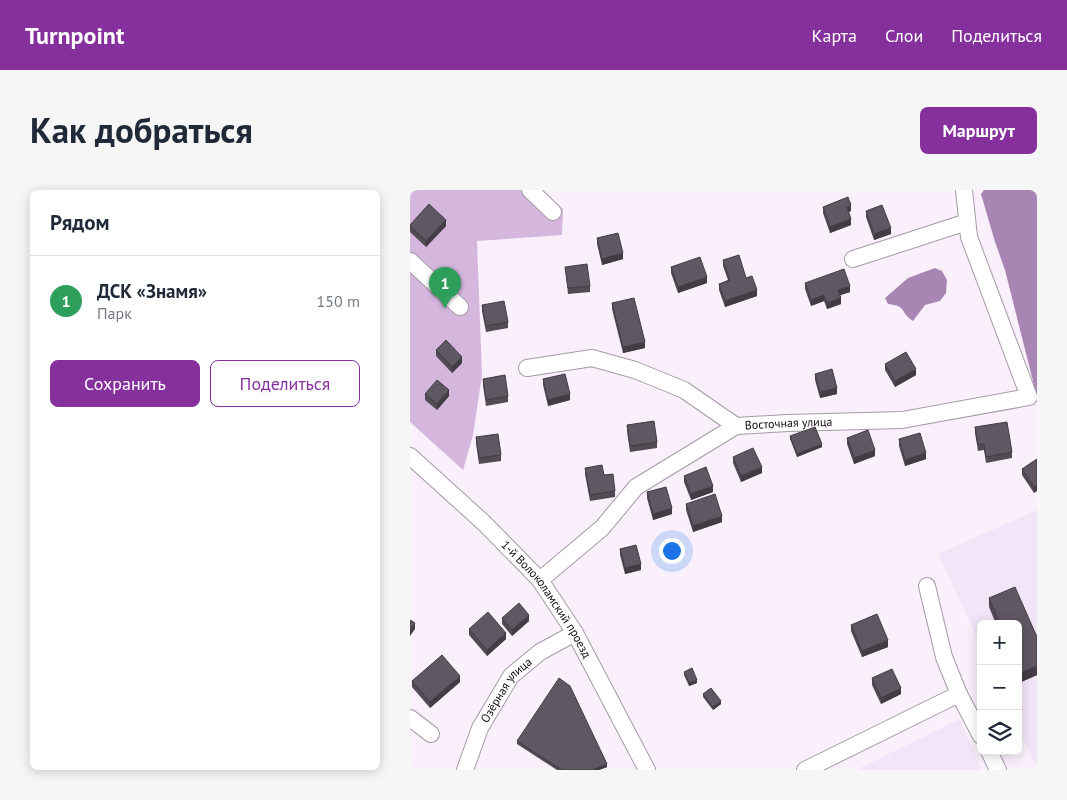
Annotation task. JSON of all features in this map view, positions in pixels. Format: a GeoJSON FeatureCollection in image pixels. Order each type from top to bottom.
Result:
{"type":"FeatureCollection","features":[{"type":"Feature","properties":{"kind":"street"},"geometry":{"type":"LineString","coordinates":[[530,190],[554,212]]}},
{"type":"Feature","properties":{"kind":"street"},"geometry":{"type":"LineString","coordinates":[[853,259],[967,222],[964,190]]}},
{"type":"Feature","properties":{"kind":"street","name":"Восточная улица"},"geometry":{"type":"LineString","coordinates":[[540,580],[602,528],[636,487],[736,426],[902,420],[1030,397],[969,237],[967,222]]}},
{"type":"Feature","properties":{"kind":"street"},"geometry":{"type":"LineString","coordinates":[[410,261],[460,307]]}},
{"type":"Feature","properties":{"kind":"street"},"geometry":{"type":"LineString","coordinates":[[527,368],[592,358],[635,370],[684,390],[736,426]]}},
{"type":"Feature","properties":{"kind":"street","name":"1-й Волоколамский проезд"},"geometry":{"type":"LineString","coordinates":[[410,456],[484,523],[540,580],[575,633],[647,770]]}},
{"type":"Feature","properties":{"kind":"street"},"geometry":{"type":"LineString","coordinates":[[928,586],[944,657],[959,694],[977,728]]}},
{"type":"Feature","properties":{"kind":"street","name":"Озёрная улица"},"geometry":{"type":"LineString","coordinates":[[465,770],[480,728],[511,676],[540,652],[575,633]]}},
{"type":"Feature","properties":{"kind":"street"},"geometry":{"type":"LineString","coordinates":[[805,770],[959,694]]}},
{"type":"Feature","properties":{"kind":"street"},"geometry":{"type":"LineString","coordinates":[[410,718],[431,734]]}},
{"type":"Feature","properties":{"kind":"street"},"geometry":{"type":"LineString","coordinates":[[991,755],[998,770]]}},
{"type":"Feature","properties":{"kind":"shaded area"},"geometry":{"type":"Polygon","coordinates":[[[410,190],[542,190],[563,209],[562,235],[477,241],[482,375],[473,435],[463,470],[410,422],[410,190]]]}},
{"type":"Feature","properties":{"kind":"shaded area"},"geometry":{"type":"Polygon","coordinates":[[[984,190],[1037,190],[1037,397],[1005,270],[981,194],[984,190]]]}},
{"type":"Feature","properties":{"kind":"shaded area"},"geometry":{"type":"Polygon","coordinates":[[[935,268],[942,271],[947,280],[946,293],[940,301],[925,305],[913,321],[901,308],[888,304],[885,298],[908,278],[935,268]]]}},
{"type":"Feature","properties":{"kind":"shaded area"},"geometry":{"type":"Polygon","coordinates":[[[1037,510],[1037,769],[1022,737],[1022,620],[977,620],[977,637],[938,554],[1037,510]]]}},
{"type":"Feature","properties":{"kind":"shaded area"},"geometry":{"type":"Polygon","coordinates":[[[960,719],[981,770],[856,770],[960,719]]]}},
{"type":"Feature","properties":{"kind":"building"},"geometry":{"type":"Polygon","coordinates":[[[848,197],[851,205],[847,207],[851,219],[830,227],[823,207],[848,197]]]}},
{"type":"Feature","properties":{"kind":"building"},"geometry":{"type":"Polygon","coordinates":[[[429,204],[446,220],[426,241],[410,225],[429,204]]]}},
{"type":"Feature","properties":{"kind":"building"},"geometry":{"type":"Polygon","coordinates":[[[882,205],[891,228],[874,234],[866,211],[882,205]]]}},
{"type":"Feature","properties":{"kind":"building"},"geometry":{"type":"Polygon","coordinates":[[[618,233],[623,253],[602,259],[597,238],[618,233]]]}},
{"type":"Feature","properties":{"kind":"building"},"geometry":{"type":"Polygon","coordinates":[[[739,255],[746,278],[752,276],[757,290],[725,301],[719,284],[730,280],[723,260],[739,255]]]}},
{"type":"Feature","properties":{"kind":"building"},"geometry":{"type":"Polygon","coordinates":[[[700,257],[707,277],[678,287],[671,267],[700,257]]]}},
{"type":"Feature","properties":{"kind":"building"},"geometry":{"type":"Polygon","coordinates":[[[587,264],[590,286],[568,288],[565,267],[587,264]]]}},
{"type":"Feature","properties":{"kind":"building"},"geometry":{"type":"Polygon","coordinates":[[[844,269],[850,286],[838,290],[841,298],[827,303],[824,295],[811,300],[805,283],[844,269]]]}},
{"type":"Feature","properties":{"kind":"building"},"geometry":{"type":"Polygon","coordinates":[[[634,298],[645,342],[623,347],[612,303],[634,298]]]}},
{"type":"Feature","properties":{"kind":"building"},"geometry":{"type":"Polygon","coordinates":[[[504,301],[508,322],[486,326],[482,305],[504,301]]]}},
{"type":"Feature","properties":{"kind":"building"},"geometry":{"type":"Polygon","coordinates":[[[446,340],[462,357],[452,367],[436,350],[446,340]]]}},
{"type":"Feature","properties":{"kind":"building"},"geometry":{"type":"Polygon","coordinates":[[[906,352],[916,369],[895,381],[885,364],[906,352]]]}},
{"type":"Feature","properties":{"kind":"building"},"geometry":{"type":"Polygon","coordinates":[[[832,369],[837,388],[820,392],[815,374],[832,369]]]}},
{"type":"Feature","properties":{"kind":"building"},"geometry":{"type":"Polygon","coordinates":[[[565,374],[570,394],[548,400],[543,379],[565,374]]]}},
{"type":"Feature","properties":{"kind":"building"},"geometry":{"type":"Polygon","coordinates":[[[505,375],[508,396],[486,400],[483,379],[505,375]]]}},
{"type":"Feature","properties":{"kind":"building"},"geometry":{"type":"Polygon","coordinates":[[[437,380],[449,390],[437,404],[425,394],[437,380]]]}},
{"type":"Feature","properties":{"kind":"building"},"geometry":{"type":"Polygon","coordinates":[[[654,421],[657,442],[630,446],[627,425],[654,421]]]}},
{"type":"Feature","properties":{"kind":"building"},"geometry":{"type":"Polygon","coordinates":[[[1007,422],[1012,452],[986,457],[984,444],[978,445],[975,427],[1007,422]]]}},
{"type":"Feature","properties":{"kind":"building"},"geometry":{"type":"Polygon","coordinates":[[[815,427],[822,444],[797,454],[790,436],[815,427]]]}},
{"type":"Feature","properties":{"kind":"building"},"geometry":{"type":"Polygon","coordinates":[[[868,430],[875,450],[854,458],[847,438],[868,430]]]}},
{"type":"Feature","properties":{"kind":"building"},"geometry":{"type":"Polygon","coordinates":[[[920,433],[926,453],[905,460],[899,439],[920,433]]]}},
{"type":"Feature","properties":{"kind":"building"},"geometry":{"type":"Polygon","coordinates":[[[498,434],[501,455],[479,458],[476,437],[498,434]]]}},
{"type":"Feature","properties":{"kind":"building"},"geometry":{"type":"Polygon","coordinates":[[[753,448],[762,467],[741,476],[733,457],[753,448]]]}},
{"type":"Feature","properties":{"kind":"building"},"geometry":{"type":"Polygon","coordinates":[[[1037,459],[1037,485],[1034,487],[1022,469],[1037,459]]]}},
{"type":"Feature","properties":{"kind":"building"},"geometry":{"type":"Polygon","coordinates":[[[602,465],[604,475],[613,474],[615,491],[590,495],[585,468],[602,465]]]}},
{"type":"Feature","properties":{"kind":"building"},"geometry":{"type":"Polygon","coordinates":[[[706,467],[713,486],[691,494],[684,476],[706,467]]]}},
{"type":"Feature","properties":{"kind":"building"},"geometry":{"type":"Polygon","coordinates":[[[666,487],[672,508],[653,514],[647,492],[666,487]]]}},
{"type":"Feature","properties":{"kind":"building"},"geometry":{"type":"Polygon","coordinates":[[[715,494],[722,516],[693,526],[686,504],[715,494]]]}},
{"type":"Feature","properties":{"kind":"building"},"geometry":{"type":"Polygon","coordinates":[[[636,545],[641,564],[625,568],[620,549],[636,545]]]}},
{"type":"Feature","properties":{"kind":"building"},"geometry":{"type":"Polygon","coordinates":[[[1015,587],[1037,637],[1037,666],[1022,673],[1022,620],[998,620],[989,598],[1015,587]]]}},
{"type":"Feature","properties":{"kind":"building"},"geometry":{"type":"Polygon","coordinates":[[[519,603],[529,615],[512,630],[502,618],[519,603]]]}},
{"type":"Feature","properties":{"kind":"building"},"geometry":{"type":"Polygon","coordinates":[[[488,612],[506,633],[487,650],[469,629],[488,612]]]}},
{"type":"Feature","properties":{"kind":"building"},"geometry":{"type":"Polygon","coordinates":[[[877,614],[888,640],[862,651],[851,625],[877,614]]]}},
{"type":"Feature","properties":{"kind":"building"},"geometry":{"type":"Polygon","coordinates":[[[410,620],[415,623],[410,630],[410,620]]]}},
{"type":"Feature","properties":{"kind":"building"},"geometry":{"type":"Polygon","coordinates":[[[442,655],[460,676],[430,702],[412,681],[442,655]]]}},
{"type":"Feature","properties":{"kind":"building"},"geometry":{"type":"Polygon","coordinates":[[[692,668],[697,680],[689,683],[684,672],[692,668]]]}},
{"type":"Feature","properties":{"kind":"building"},"geometry":{"type":"Polygon","coordinates":[[[892,669],[901,688],[881,698],[872,678],[892,669]]]}},
{"type":"Feature","properties":{"kind":"building"},"geometry":{"type":"Polygon","coordinates":[[[559,678],[570,686],[607,764],[592,770],[562,770],[517,741],[559,678]]]}},
{"type":"Feature","properties":{"kind":"building"},"geometry":{"type":"Polygon","coordinates":[[[711,688],[721,701],[713,707],[703,694],[711,688]]]}},
{"type":"Feature","properties":{"kind":"place","name":"ДСК «Знамя»"},"geometry":{"type":"Point","coordinates":[445,308]}}]}
